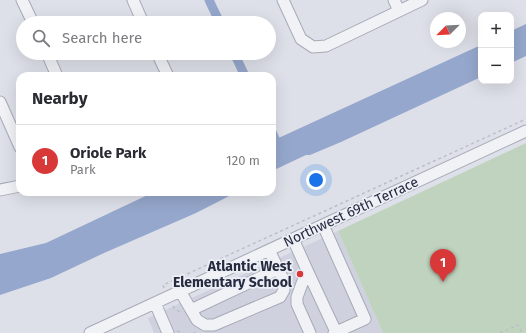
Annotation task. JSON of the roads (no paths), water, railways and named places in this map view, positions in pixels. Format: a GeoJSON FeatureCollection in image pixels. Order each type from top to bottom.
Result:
{"type":"FeatureCollection","features":[{"type":"Feature","properties":{"kind":"street"},"geometry":{"type":"LineString","coordinates":[[22,0],[30,16]]}},
{"type":"Feature","properties":{"kind":"street"},"geometry":{"type":"LineString","coordinates":[[133,0],[140,16]]}},
{"type":"Feature","properties":{"kind":"street"},"geometry":{"type":"LineString","coordinates":[[283,0],[301,39],[313,47],[326,46],[422,0]]}},
{"type":"Feature","properties":{"kind":"street"},"geometry":{"type":"LineString","coordinates":[[394,0],[399,11]]}},
{"type":"Feature","properties":{"kind":"street"},"geometry":{"type":"LineString","coordinates":[[49,60],[55,72]]}},
{"type":"Feature","properties":{"kind":"street"},"geometry":{"type":"LineString","coordinates":[[160,60],[166,72]]}},
{"type":"Feature","properties":{"kind":"street"},"geometry":{"type":"LineString","coordinates":[[0,102],[16,137]]}},
{"type":"Feature","properties":{"kind":"street","name":"Northwest 69th Terrace"},"geometry":{"type":"LineString","coordinates":[[90,333],[526,131]]}},
{"type":"Feature","properties":{"kind":"street"},"geometry":{"type":"LineString","coordinates":[[0,190],[16,187]]}},
{"type":"Feature","properties":{"kind":"street"},"geometry":{"type":"LineString","coordinates":[[293,239],[335,332],[365,319],[323,225]]}},
{"type":"Feature","properties":{"kind":"street"},"geometry":{"type":"LineString","coordinates":[[180,291],[197,320],[205,325],[214,325],[280,297],[284,290],[283,279],[269,250]]}},
{"type":"Feature","properties":{"kind":"street"},"geometry":{"type":"LineString","coordinates":[[191,310],[278,269]]}},
{"type":"Feature","properties":{"kind":"street"},"geometry":{"type":"LineString","coordinates":[[307,270],[297,297],[297,304],[310,333]]}},
{"type":"Feature","properties":{"kind":"street"},"geometry":{"type":"LineString","coordinates":[[155,303],[168,333]]}},
{"type":"Feature","properties":{"kind":"water"},"geometry":{"type":"Polygon","coordinates":[[[526,24],[526,56],[514,62],[514,48],[514,30],[526,24]]]}},
{"type":"Feature","properties":{"kind":"water"},"geometry":{"type":"Polygon","coordinates":[[[478,46],[478,78],[341,142],[310,155],[306,155],[276,169],[276,139],[478,46]]]}},
{"type":"Feature","properties":{"kind":"water"},"geometry":{"type":"Polygon","coordinates":[[[146,196],[229,196],[196,213],[51,278],[0,295],[0,254],[46,243],[146,196]]]}},
{"type":"Feature","properties":{"kind":"waterway"},"geometry":{"type":"LineString","coordinates":[[209,0],[217,16]]}},
{"type":"Feature","properties":{"kind":"waterway"},"geometry":{"type":"LineString","coordinates":[[237,60],[243,72]]}},
{"type":"Feature","properties":{"kind":"waterway"},"geometry":{"type":"LineString","coordinates":[[276,141],[280,150]]}},
{"type":"Feature","properties":{"kind":"place","name":"Atlantic West Elementary School"},"geometry":{"type":"Point","coordinates":[300,274]}},
{"type":"Feature","properties":{"kind":"place","name":"Oriole Park"},"geometry":{"type":"Point","coordinates":[443,282]}}]}
